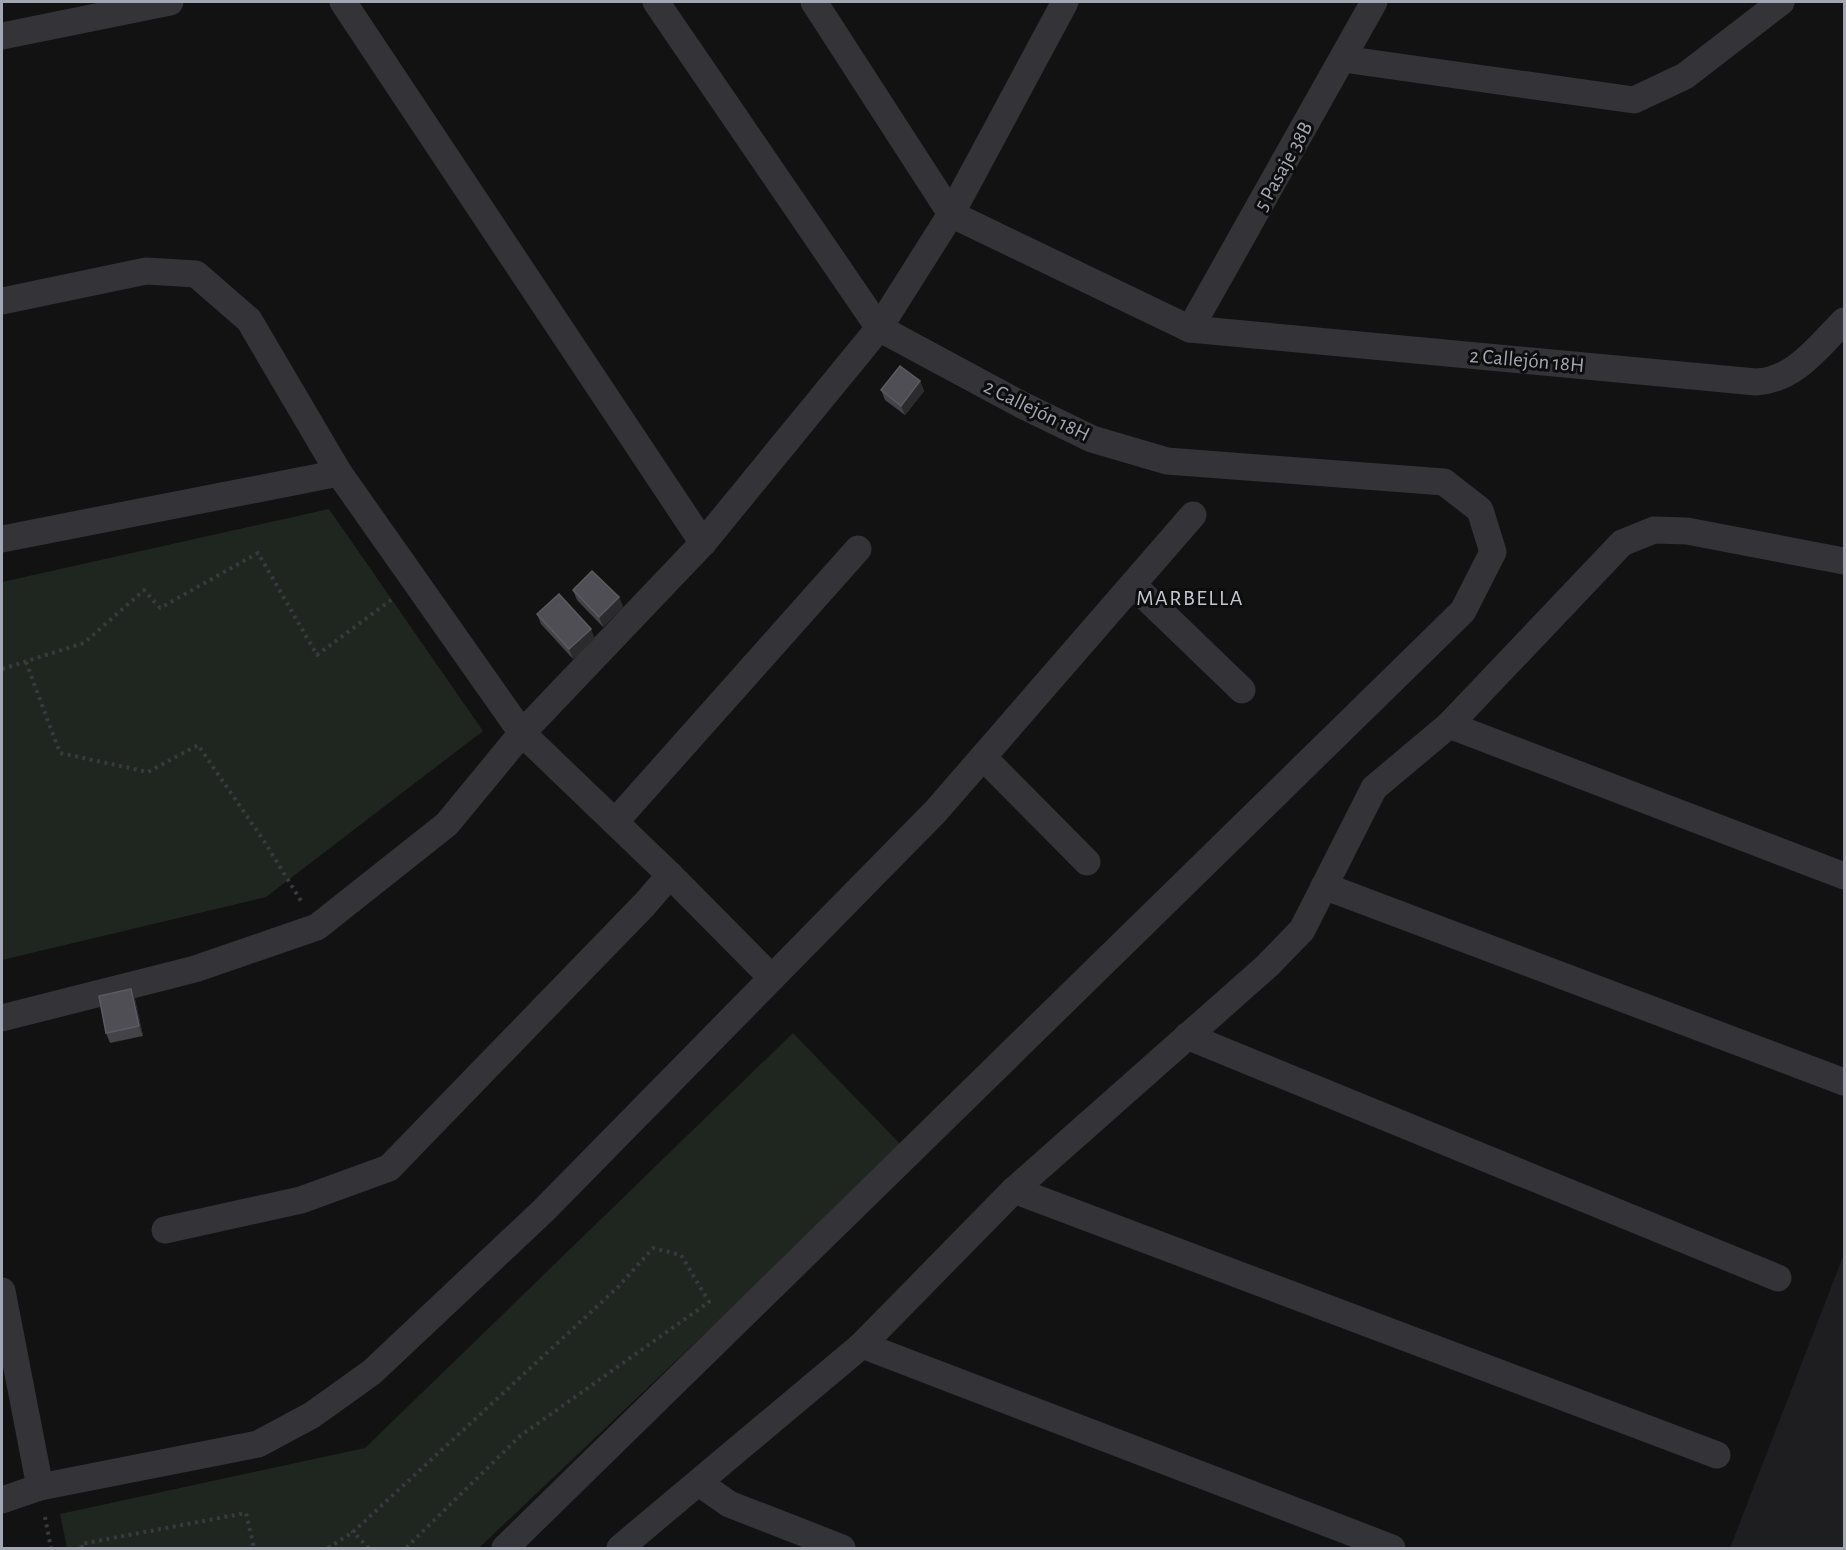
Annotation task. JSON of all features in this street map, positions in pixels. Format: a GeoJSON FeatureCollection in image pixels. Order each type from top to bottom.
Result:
{"type":"FeatureCollection","features":[{"type":"Feature","properties":{"kind":"street"},"geometry":{"type":"LineString","coordinates":[[2,36],[170,2]]}},
{"type":"Feature","properties":{"kind":"street"},"geometry":{"type":"LineString","coordinates":[[344,2],[704,543]]}},
{"type":"Feature","properties":{"kind":"street","name":"2 Callejón 18H"},"geometry":{"type":"LineString","coordinates":[[505,1548],[1463,611],[1493,552],[1480,510],[1444,482],[1167,461],[1092,439],[1022,405],[879,328],[656,2]]}},
{"type":"Feature","properties":{"kind":"street"},"geometry":{"type":"LineString","coordinates":[[814,2],[951,214]]}},
{"type":"Feature","properties":{"kind":"street"},"geometry":{"type":"LineString","coordinates":[[2,1018],[195,969],[317,927],[447,824],[522,733],[704,543],[879,328],[951,214],[1065,2]]}},
{"type":"Feature","properties":{"kind":"street","name":"5 Pasaje 38B"},"geometry":{"type":"LineString","coordinates":[[1191,329],[1374,2]]}},
{"type":"Feature","properties":{"kind":"street"},"geometry":{"type":"LineString","coordinates":[[1343,59],[1634,100],[1684,76],[1781,2]]}},
{"type":"Feature","properties":{"kind":"street","name":"2 Callejón 18H"},"geometry":{"type":"LineString","coordinates":[[951,214],[1191,329],[1756,382],[1783,377],[1801,364],[1845,321]]}},
{"type":"Feature","properties":{"kind":"street"},"geometry":{"type":"LineString","coordinates":[[2,301],[146,271],[196,274],[249,320],[339,473],[522,733],[670,875],[772,978]]}},
{"type":"Feature","properties":{"kind":"street"},"geometry":{"type":"LineString","coordinates":[[2,539],[339,473]]}},
{"type":"Feature","properties":{"kind":"street"},"geometry":{"type":"LineString","coordinates":[[2,1500],[40,1486],[258,1444],[312,1415],[372,1372],[543,1211],[936,811],[1193,515]]}},
{"type":"Feature","properties":{"kind":"street"},"geometry":{"type":"LineString","coordinates":[[620,1548],[862,1345],[1014,1190],[1267,966],[1302,930],[1374,788],[1449,725],[1622,543],[1654,530],[1687,531],[1845,561]]}},
{"type":"Feature","properties":{"kind":"street"},"geometry":{"type":"LineString","coordinates":[[615,822],[858,549]]}},
{"type":"Feature","properties":{"kind":"street"},"geometry":{"type":"LineString","coordinates":[[1133,585],[1242,690]]}},
{"type":"Feature","properties":{"kind":"street"},"geometry":{"type":"LineString","coordinates":[[1449,725],[1845,876]]}},
{"type":"Feature","properties":{"kind":"street"},"geometry":{"type":"LineString","coordinates":[[983,757],[1087,862]]}},
{"type":"Feature","properties":{"kind":"street"},"geometry":{"type":"LineString","coordinates":[[165,1230],[301,1200],[389,1168],[645,904],[670,875]]}},
{"type":"Feature","properties":{"kind":"street"},"geometry":{"type":"LineString","coordinates":[[1324,886],[1845,1083]]}},
{"type":"Feature","properties":{"kind":"street"},"geometry":{"type":"LineString","coordinates":[[1187,1036],[1778,1278]]}},
{"type":"Feature","properties":{"kind":"street"},"geometry":{"type":"LineString","coordinates":[[1014,1190],[1718,1455]]}},
{"type":"Feature","properties":{"kind":"street"},"geometry":{"type":"LineString","coordinates":[[2,1291],[40,1486]]}},
{"type":"Feature","properties":{"kind":"street"},"geometry":{"type":"LineString","coordinates":[[862,1345],[1392,1548]]}},
{"type":"Feature","properties":{"kind":"street"},"geometry":{"type":"LineString","coordinates":[[699,1483],[729,1504],[842,1548]]}},
{"type":"Feature","properties":{"kind":"path"},"geometry":{"type":"LineString","coordinates":[[2,669],[84,643],[144,590],[160,608],[258,553],[317,655],[415,581]]}},
{"type":"Feature","properties":{"kind":"path"},"geometry":{"type":"LineString","coordinates":[[26,662],[60,753],[148,772],[198,745],[266,844],[317,927]]}},
{"type":"Feature","properties":{"kind":"path"},"geometry":{"type":"LineString","coordinates":[[328,1548],[353,1532],[618,1287],[653,1248],[681,1255],[709,1302],[520,1436],[406,1548]]}},
{"type":"Feature","properties":{"kind":"path"},"geometry":{"type":"LineString","coordinates":[[82,1548],[81,1544],[246,1513],[254,1548]]}},
{"type":"Feature","properties":{"kind":"path"},"geometry":{"type":"LineString","coordinates":[[353,1532],[369,1548]]}},
{"type":"Feature","properties":{"kind":"shaded area"},"geometry":{"type":"Polygon","coordinates":[[[329,509],[483,731],[266,897],[2,960],[2,582],[329,509]]]}},
{"type":"Feature","properties":{"kind":"shaded area"},"geometry":{"type":"Polygon","coordinates":[[[793,1033],[902,1146],[479,1548],[67,1548],[60,1514],[365,1448],[793,1033]]]}},
{"type":"Feature","properties":{"kind":"shaded area"},"geometry":{"type":"Polygon","coordinates":[[[1844,1254],[1844,1548],[1730,1548],[1844,1254]]]}},
{"type":"Feature","properties":{"kind":"building"},"geometry":{"type":"Polygon","coordinates":[[[900,366],[920,381],[901,406],[881,390],[900,366]]]}},
{"type":"Feature","properties":{"kind":"building"},"geometry":{"type":"Polygon","coordinates":[[[592,571],[619,597],[599,617],[573,590],[592,571]]]}},
{"type":"Feature","properties":{"kind":"building"},"geometry":{"type":"Polygon","coordinates":[[[559,594],[591,629],[569,649],[537,614],[559,594]]]}},
{"type":"Feature","properties":{"kind":"building"},"geometry":{"type":"Polygon","coordinates":[[[131,989],[139,1026],[106,1033],[99,996],[131,989]]]}},
{"type":"Feature","properties":{"kind":"district","name":"MARBELLA"},"geometry":{"type":"Point","coordinates":[1190,597]}}]}
